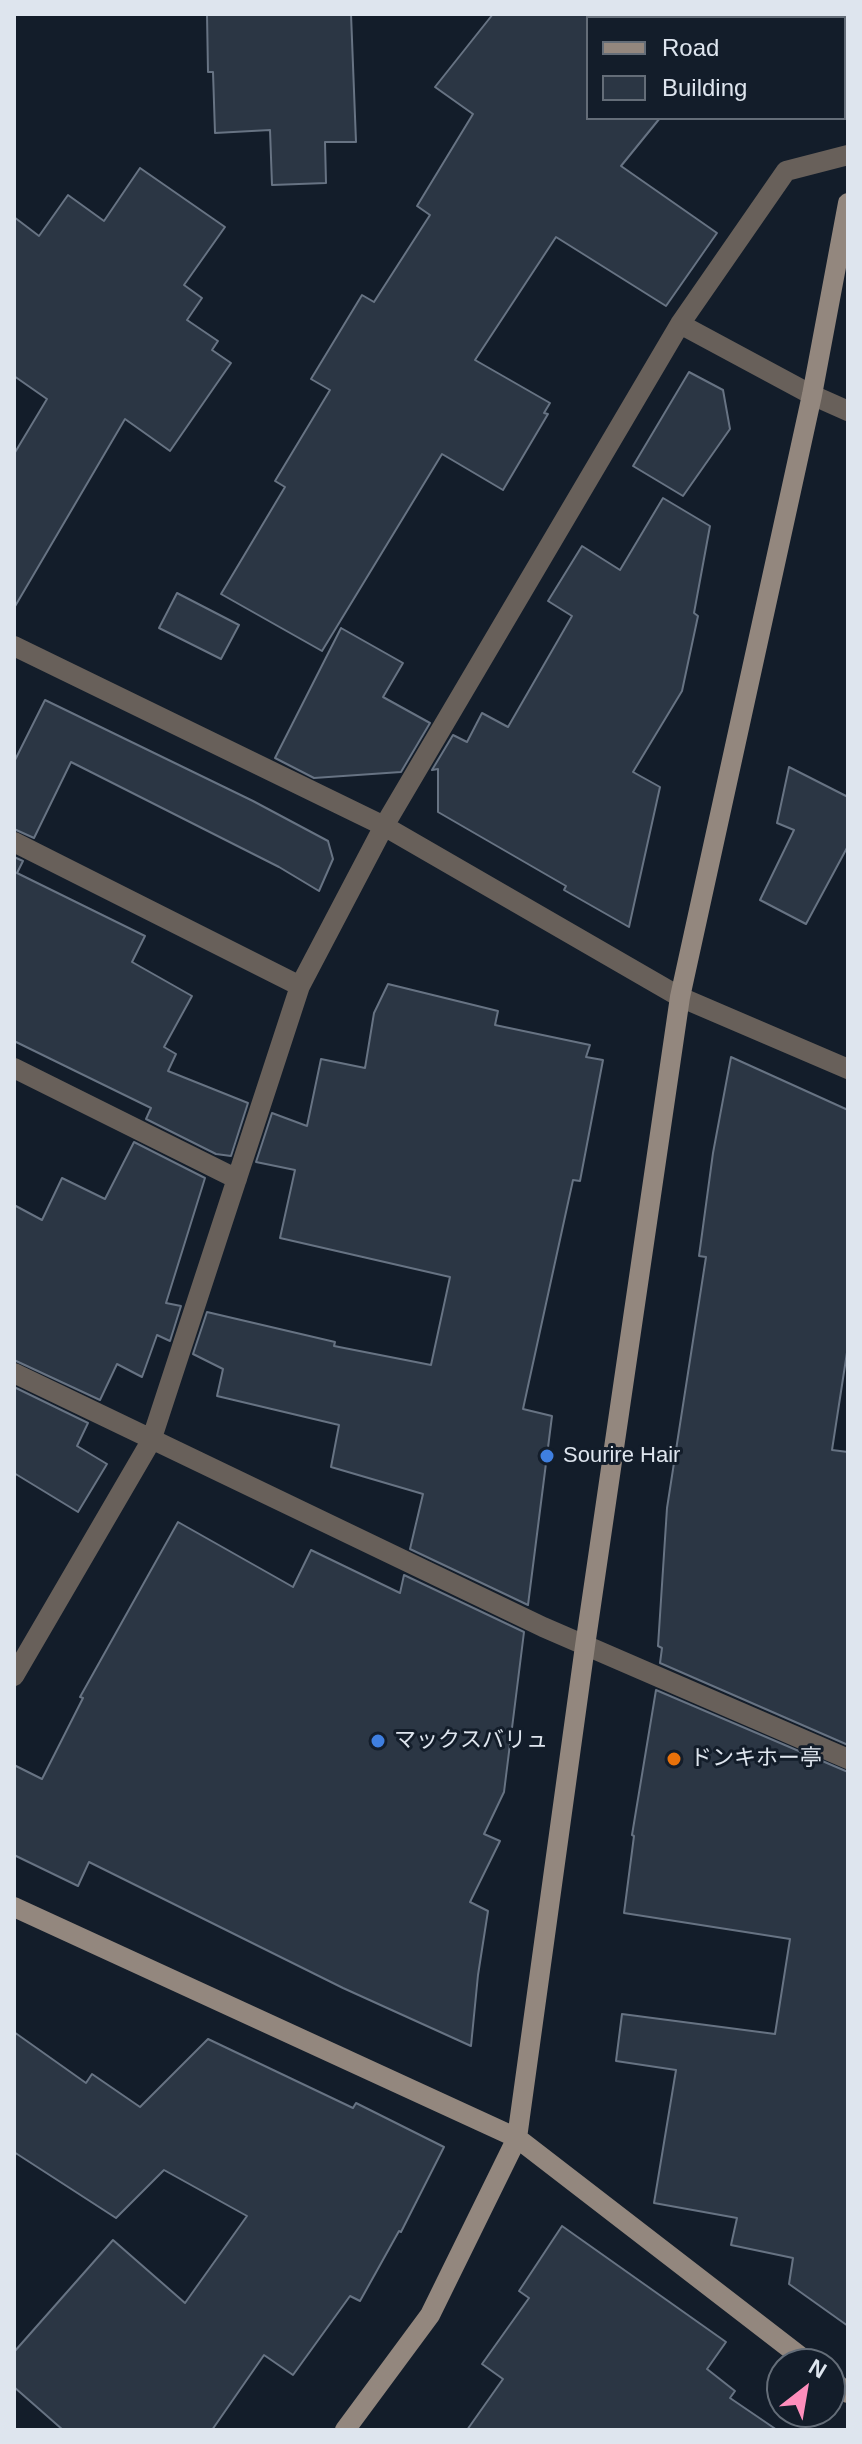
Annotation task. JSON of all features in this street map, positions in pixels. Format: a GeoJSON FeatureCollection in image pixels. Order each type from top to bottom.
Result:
{"type":"FeatureCollection","features":[{"type":"Feature","properties":{"kind":"street"},"geometry":{"type":"LineString","coordinates":[[14,1676],[151,1441],[300,986],[384,826],[680,324],[786,171],[848,155]]}},
{"type":"Feature","properties":{"kind":"street"},"geometry":{"type":"LineString","coordinates":[[345,2430],[430,2315],[517,2138],[680,997],[812,395],[848,203]]}},
{"type":"Feature","properties":{"kind":"street"},"geometry":{"type":"LineString","coordinates":[[680,324],[848,411]]}},
{"type":"Feature","properties":{"kind":"street"},"geometry":{"type":"LineString","coordinates":[[14,646],[384,826],[680,997],[848,1069]]}},
{"type":"Feature","properties":{"kind":"street"},"geometry":{"type":"LineString","coordinates":[[14,842],[300,986]]}},
{"type":"Feature","properties":{"kind":"street"},"geometry":{"type":"LineString","coordinates":[[14,1068],[237,1179]]}},
{"type":"Feature","properties":{"kind":"street"},"geometry":{"type":"LineString","coordinates":[[14,1373],[585,1646],[848,1759]]}},
{"type":"Feature","properties":{"kind":"street"},"geometry":{"type":"LineString","coordinates":[[14,1907],[517,2138],[789,2348]]}},
{"type":"Feature","properties":{"kind":"building"},"geometry":{"type":"Polygon","coordinates":[[[207,14],[351,14],[356,142],[325,142],[326,183],[272,185],[270,130],[215,133],[213,72],[208,72],[207,14]]]}},
{"type":"Feature","properties":{"kind":"building"},"geometry":{"type":"Polygon","coordinates":[[[493,14],[588,14],[586,120],[658,120],[621,166],[717,233],[666,306],[556,237],[475,360],[550,403],[544,413],[548,414],[503,490],[442,454],[322,651],[221,594],[285,487],[275,481],[330,390],[311,379],[362,295],[374,302],[430,215],[417,206],[473,114],[435,87],[493,14]]]}},
{"type":"Feature","properties":{"kind":"building"},"geometry":{"type":"Polygon","coordinates":[[[140,168],[225,227],[184,285],[202,298],[187,320],[218,341],[212,350],[231,363],[170,451],[125,419],[14,608],[14,454],[47,399],[14,376],[14,217],[39,236],[68,195],[104,221],[140,168]]]}},
{"type":"Feature","properties":{"kind":"building"},"geometry":{"type":"Polygon","coordinates":[[[689,372],[723,390],[730,429],[683,496],[633,466],[689,372]]]}},
{"type":"Feature","properties":{"kind":"building"},"geometry":{"type":"Polygon","coordinates":[[[663,498],[710,526],[694,613],[698,616],[682,691],[633,772],[660,787],[629,927],[564,890],[566,886],[438,812],[438,769],[432,770],[453,735],[467,742],[482,713],[508,727],[572,616],[548,601],[582,546],[620,570],[663,498]]]}},
{"type":"Feature","properties":{"kind":"building"},"geometry":{"type":"Polygon","coordinates":[[[177,593],[239,625],[221,659],[159,628],[177,593]]]}},
{"type":"Feature","properties":{"kind":"building"},"geometry":{"type":"Polygon","coordinates":[[[341,628],[403,663],[383,697],[430,723],[401,772],[314,778],[275,758],[341,628]]]}},
{"type":"Feature","properties":{"kind":"building"},"geometry":{"type":"Polygon","coordinates":[[[45,700],[328,841],[333,859],[319,891],[279,867],[71,762],[34,838],[14,829],[14,762],[45,700]]]}},
{"type":"Feature","properties":{"kind":"building"},"geometry":{"type":"Polygon","coordinates":[[[789,767],[848,797],[848,846],[806,924],[760,900],[794,830],[777,823],[789,767]]]}},
{"type":"Feature","properties":{"kind":"building"},"geometry":{"type":"Polygon","coordinates":[[[14,857],[23,861],[17,873],[145,936],[132,962],[192,996],[164,1047],[176,1054],[168,1071],[248,1103],[231,1156],[216,1154],[146,1119],[151,1108],[14,1041],[14,857]]]}},
{"type":"Feature","properties":{"kind":"building"},"geometry":{"type":"Polygon","coordinates":[[[388,984],[498,1011],[495,1025],[590,1045],[586,1057],[603,1060],[580,1181],[573,1180],[523,1409],[552,1416],[528,1605],[410,1549],[423,1494],[331,1467],[339,1425],[217,1396],[223,1369],[193,1354],[207,1312],[335,1342],[334,1346],[431,1365],[450,1277],[280,1238],[295,1170],[256,1162],[272,1113],[307,1126],[321,1059],[365,1068],[374,1013],[388,984]]]}},
{"type":"Feature","properties":{"kind":"building"},"geometry":{"type":"Polygon","coordinates":[[[731,1057],[848,1110],[848,1346],[832,1450],[848,1452],[848,1745],[660,1663],[662,1648],[658,1646],[667,1508],[706,1257],[699,1256],[713,1153],[731,1057]]]}},
{"type":"Feature","properties":{"kind":"building"},"geometry":{"type":"Polygon","coordinates":[[[134,1142],[205,1178],[166,1303],[181,1306],[170,1341],[157,1335],[142,1377],[117,1364],[100,1400],[14,1360],[14,1205],[42,1220],[62,1178],[105,1199],[134,1142]]]}},
{"type":"Feature","properties":{"kind":"building"},"geometry":{"type":"Polygon","coordinates":[[[14,1387],[88,1423],[77,1446],[107,1464],[78,1512],[14,1473],[14,1387]]]}},
{"type":"Feature","properties":{"kind":"building"},"geometry":{"type":"Polygon","coordinates":[[[178,1522],[293,1587],[311,1550],[400,1593],[404,1575],[524,1632],[504,1792],[484,1834],[500,1841],[470,1902],[488,1911],[471,2046],[343,1988],[89,1862],[78,1886],[14,1855],[14,1765],[42,1779],[83,1698],[80,1697],[178,1522]]]}},
{"type":"Feature","properties":{"kind":"building"},"geometry":{"type":"Polygon","coordinates":[[[656,1690],[848,1772],[848,2326],[789,2284],[793,2258],[731,2245],[737,2218],[654,2203],[676,2070],[616,2061],[622,2014],[775,2034],[790,1939],[624,1913],[632,1835],[656,1690]]]}},
{"type":"Feature","properties":{"kind":"building"},"geometry":{"type":"Polygon","coordinates":[[[14,2032],[86,2083],[92,2074],[140,2107],[208,2039],[353,2108],[356,2103],[444,2147],[401,2232],[360,2301],[350,2296],[293,2375],[264,2355],[212,2430],[63,2430],[14,2387],[14,2352],[113,2240],[185,2303],[247,2216],[164,2170],[116,2218],[14,2152],[14,2032]]]}},
{"type":"Feature","properties":{"kind":"building"},"geometry":{"type":"Polygon","coordinates":[[[562,2226],[726,2342],[707,2369],[735,2391],[730,2398],[766,2423],[766,2428],[777,2430],[467,2430],[503,2379],[482,2364],[529,2298],[519,2291],[562,2226]]]}},
{"type":"Feature","properties":{"kind":"place","name":"Sourire Hair"},"geometry":{"type":"Point","coordinates":[547,1456]}},
{"type":"Feature","properties":{"kind":"place","name":"マックスバリュ"},"geometry":{"type":"Point","coordinates":[378,1741]}},
{"type":"Feature","properties":{"kind":"place","name":"ドンキホー亭"},"geometry":{"type":"Point","coordinates":[674,1759]}}]}
